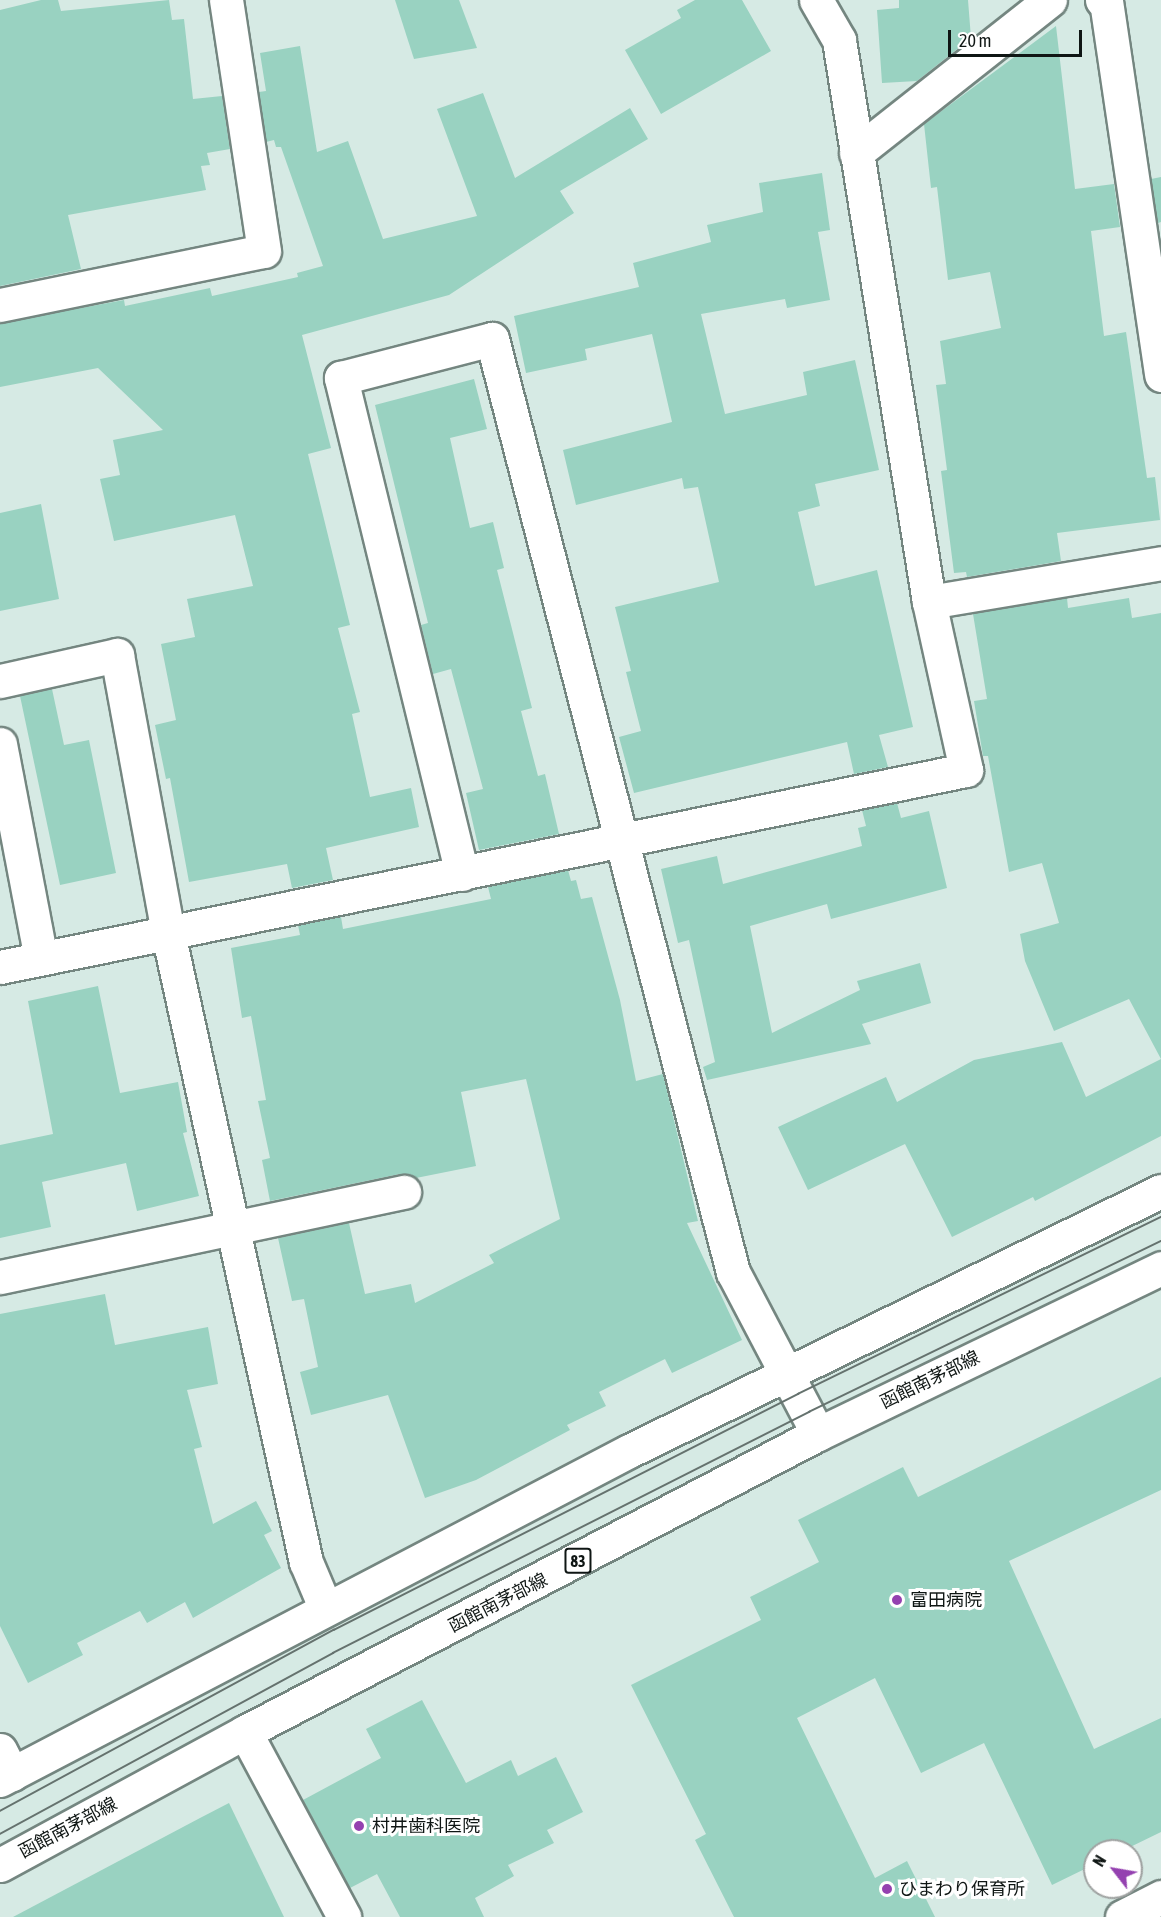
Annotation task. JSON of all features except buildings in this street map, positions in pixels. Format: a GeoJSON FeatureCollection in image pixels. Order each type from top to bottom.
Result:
{"type":"FeatureCollection","features":[{"type":"Feature","properties":{"kind":"street"},"geometry":{"type":"LineString","coordinates":[[0,305],[264,251],[226,0]]}},
{"type":"Feature","properties":{"kind":"street"},"geometry":{"type":"LineString","coordinates":[[0,967],[966,770],[929,602],[839,40],[816,0]]}},
{"type":"Feature","properties":{"kind":"street"},"geometry":{"type":"LineString","coordinates":[[856,153],[1050,0]]}},
{"type":"Feature","properties":{"kind":"street"},"geometry":{"type":"LineString","coordinates":[[1102,0],[1106,1],[1161,375]]}},
{"type":"Feature","properties":{"kind":"street"},"geometry":{"type":"LineString","coordinates":[[462,874],[341,378],[492,339],[733,1272],[787,1371],[818,1434]]}},
{"type":"Feature","properties":{"kind":"street"},"geometry":{"type":"LineString","coordinates":[[929,602],[1161,563]]}},
{"type":"Feature","properties":{"kind":"street"},"geometry":{"type":"LineString","coordinates":[[0,681],[117,655],[168,933],[236,1229],[306,1562],[325,1607]]}},
{"type":"Feature","properties":{"kind":"street"},"geometry":{"type":"LineString","coordinates":[[0,744],[41,958]]}},
{"type":"Feature","properties":{"kind":"street"},"geometry":{"type":"LineString","coordinates":[[4,1768],[787,1371],[1161,1191]]}},
{"type":"Feature","properties":{"kind":"street"},"geometry":{"type":"LineString","coordinates":[[0,1277],[404,1192]]}},
{"type":"Feature","properties":{"kind":"street","name":"函館南茅部線"},"geometry":{"type":"LineString","coordinates":[[0,1865],[245,1732],[818,1434],[1161,1268]]}},
{"type":"Feature","properties":{"kind":"street"},"geometry":{"type":"LineString","coordinates":[[245,1732],[344,1917]]}},
{"type":"Feature","properties":{"kind":"street"},"geometry":{"type":"LineString","coordinates":[[1122,1917],[1161,1897]]}},
{"type":"Feature","properties":{"kind":"tram line"},"geometry":{"type":"LineString","coordinates":[[0,1811],[334,1630],[798,1394],[1161,1217]]}},
{"type":"Feature","properties":{"kind":"tram line"},"geometry":{"type":"LineString","coordinates":[[0,1834],[333,1653],[809,1412],[1161,1241]]}},
{"type":"Feature","properties":{"kind":"place","name":"富田病院"},"geometry":{"type":"Point","coordinates":[897,1600]}},
{"type":"Feature","properties":{"kind":"place","name":"村井歯科医院"},"geometry":{"type":"Point","coordinates":[359,1826]}},
{"type":"Feature","properties":{"kind":"place","name":"ひまわり保育所"},"geometry":{"type":"Point","coordinates":[887,1889]}}]}
